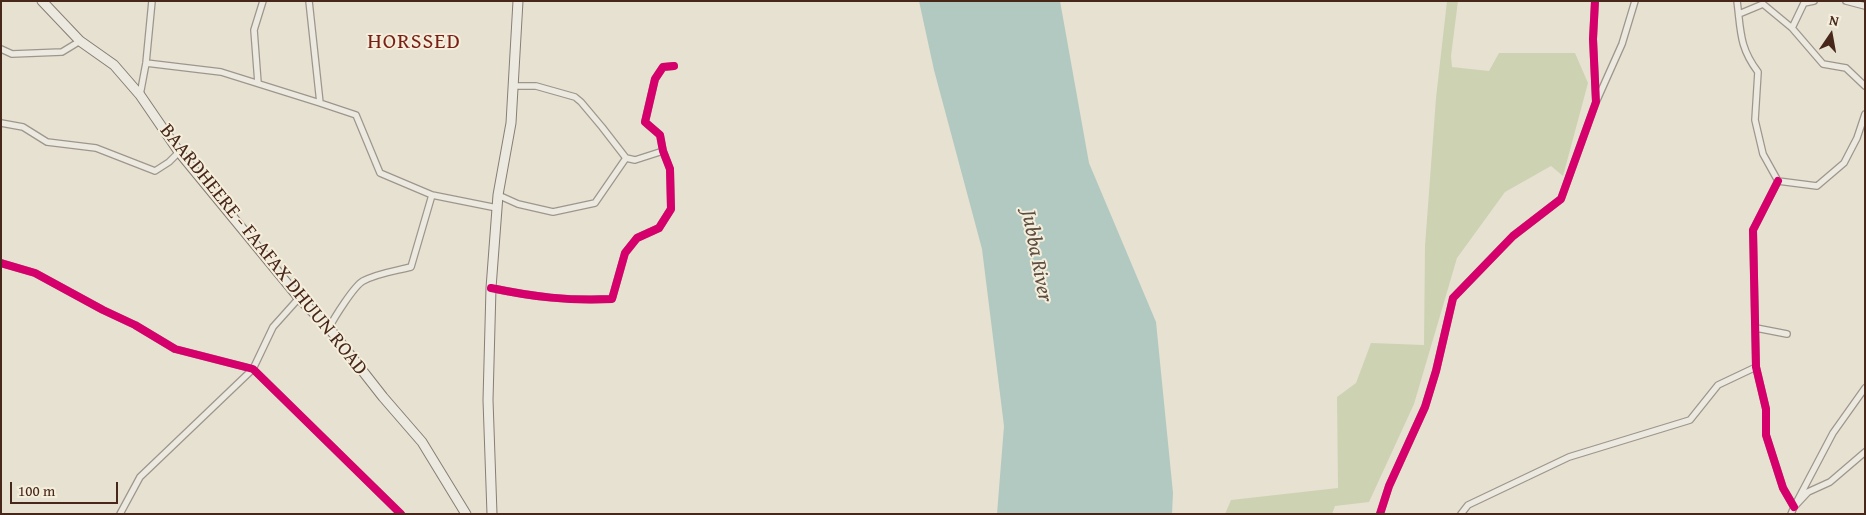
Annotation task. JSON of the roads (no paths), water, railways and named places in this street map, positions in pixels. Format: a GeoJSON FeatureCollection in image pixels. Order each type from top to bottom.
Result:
{"type":"FeatureCollection","features":[{"type":"Feature","properties":{"kind":"main road","name":"BAARDHEERE - FAAFAX DHUUN ROAD"},"geometry":{"type":"LineString","coordinates":[[42,1],[80,41],[114,65],[140,94],[180,152],[299,298],[329,328],[383,397],[422,442],[466,514]]}},
{"type":"Feature","properties":{"kind":"main road"},"geometry":{"type":"LineString","coordinates":[[492,514],[488,400],[492,288],[498,195],[511,123],[518,1]]}},
{"type":"Feature","properties":{"kind":"street"},"geometry":{"type":"LineString","coordinates":[[140,94],[146,63],[152,1]]}},
{"type":"Feature","properties":{"kind":"street"},"geometry":{"type":"LineString","coordinates":[[258,83],[254,30],[263,1]]}},
{"type":"Feature","properties":{"kind":"street"},"geometry":{"type":"LineString","coordinates":[[309,1],[320,103]]}},
{"type":"Feature","properties":{"kind":"street"},"geometry":{"type":"LineString","coordinates":[[1595,1],[1593,39],[1596,102]]}},
{"type":"Feature","properties":{"kind":"street"},"geometry":{"type":"LineString","coordinates":[[1380,514],[1389,486],[1425,407],[1436,371],[1453,298],[1513,236],[1562,199],[1596,102],[1622,44],[1635,1]]}},
{"type":"Feature","properties":{"kind":"street"},"geometry":{"type":"LineString","coordinates":[[1738,1],[1741,40],[1748,59],[1758,72],[1755,120],[1763,154],[1778,181]]}},
{"type":"Feature","properties":{"kind":"street"},"geometry":{"type":"LineString","coordinates":[[1792,28],[1804,3],[1814,1]]}},
{"type":"Feature","properties":{"kind":"street"},"geometry":{"type":"LineString","coordinates":[[1846,1],[1865,6]]}},
{"type":"Feature","properties":{"kind":"street"},"geometry":{"type":"LineString","coordinates":[[1739,14],[1763,4],[1792,28],[1823,64],[1846,68],[1865,86]]}},
{"type":"Feature","properties":{"kind":"street"},"geometry":{"type":"LineString","coordinates":[[1,50],[12,54],[62,52],[80,41]]}},
{"type":"Feature","properties":{"kind":"street"},"geometry":{"type":"LineString","coordinates":[[146,63],[221,72],[356,115],[380,173],[432,195],[497,208]]}},
{"type":"Feature","properties":{"kind":"street"},"geometry":{"type":"LineString","coordinates":[[492,288],[530,297],[575,301],[612,299],[625,253],[637,238],[659,228],[671,209],[670,169],[662,151],[660,135],[645,122],[655,79],[663,67],[674,66]]}},
{"type":"Feature","properties":{"kind":"street"},"geometry":{"type":"LineString","coordinates":[[513,86],[536,86],[575,97],[626,158],[635,160],[662,151]]}},
{"type":"Feature","properties":{"kind":"street"},"geometry":{"type":"LineString","coordinates":[[1778,181],[1817,186],[1844,163],[1857,138],[1865,114]]}},
{"type":"Feature","properties":{"kind":"street"},"geometry":{"type":"LineString","coordinates":[[1,123],[23,127],[47,142],[96,148],[155,171],[180,152]]}},
{"type":"Feature","properties":{"kind":"street"},"geometry":{"type":"LineString","coordinates":[[498,195],[518,204],[553,212],[595,203],[626,158]]}},
{"type":"Feature","properties":{"kind":"street"},"geometry":{"type":"LineString","coordinates":[[1778,181],[1753,230],[1756,367],[1766,409],[1766,434],[1784,488],[1794,507]]}},
{"type":"Feature","properties":{"kind":"street"},"geometry":{"type":"LineString","coordinates":[[329,328],[334,318],[361,282],[384,273],[411,267],[432,195]]}},
{"type":"Feature","properties":{"kind":"street"},"geometry":{"type":"LineString","coordinates":[[1,263],[35,273],[103,310],[135,324],[175,348],[254,369],[401,514]]}},
{"type":"Feature","properties":{"kind":"street"},"geometry":{"type":"LineString","coordinates":[[120,514],[140,477],[254,369],[273,327],[299,298]]}},
{"type":"Feature","properties":{"kind":"street"},"geometry":{"type":"LineString","coordinates":[[1756,328],[1787,334]]}},
{"type":"Feature","properties":{"kind":"street"},"geometry":{"type":"LineString","coordinates":[[1461,514],[1468,505],[1569,457],[1690,420],[1718,385],[1756,367]]}},
{"type":"Feature","properties":{"kind":"street"},"geometry":{"type":"LineString","coordinates":[[1791,514],[1833,433],[1865,388]]}},
{"type":"Feature","properties":{"kind":"street"},"geometry":{"type":"LineString","coordinates":[[1794,507],[1808,492],[1830,482],[1865,452]]}},
{"type":"Feature","properties":{"kind":"water","name":"Jubba River"},"geometry":{"type":"Polygon","coordinates":[[[919,1],[1060,1],[1089,163],[1156,322],[1173,493],[1172,514],[997,514],[1004,426],[982,249],[934,70],[919,1]]]}},
{"type":"Feature","properties":{"kind":"district","name":"HORSSED"},"geometry":{"type":"Point","coordinates":[414,42]}}]}
